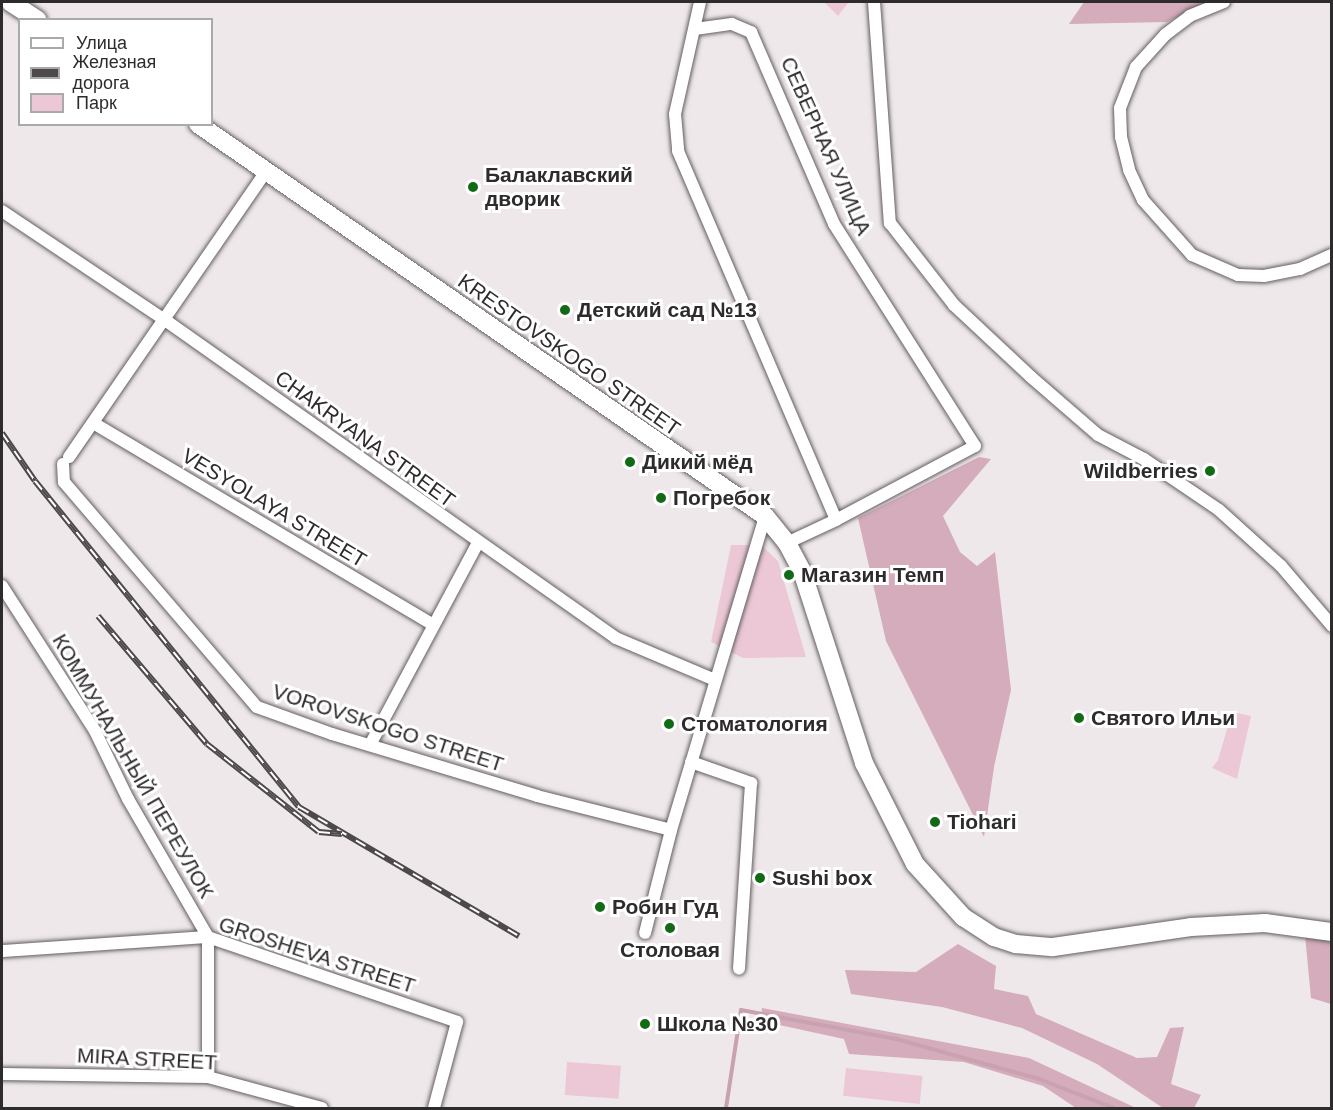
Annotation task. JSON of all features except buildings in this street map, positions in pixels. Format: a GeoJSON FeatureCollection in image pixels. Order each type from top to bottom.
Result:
{"type":"FeatureCollection","features":[{"type":"Feature","properties":{"kind":"main road"},"geometry":{"type":"LineString","coordinates":[[10,2],[35,18]]}},
{"type":"Feature","properties":{"kind":"main road","name":"KRESTOVSKOGO STREET"},"geometry":{"type":"LineString","coordinates":[[201,126],[765,516],[787,543],[802,571],[864,763],[915,864],[963,917],[994,937],[1016,944],[1053,947],[1201,926],[1264,923],[1332,932]]}},
{"type":"Feature","properties":{"kind":"street"},"geometry":{"type":"LineString","coordinates":[[700,2],[675,114],[678,152],[836,520],[787,543]]}},
{"type":"Feature","properties":{"kind":"street"},"geometry":{"type":"LineString","coordinates":[[874,2],[890,223],[954,304],[1031,377],[1098,435],[1144,459],[1219,510],[1281,566],[1332,626]]}},
{"type":"Feature","properties":{"kind":"street"},"geometry":{"type":"LineString","coordinates":[[1224,2],[1190,16],[1164,35],[1136,67],[1120,108],[1121,137],[1129,170],[1143,200],[1192,255],[1238,275],[1264,276],[1300,269],[1332,255]]}},
{"type":"Feature","properties":{"kind":"street","name":"СЕВЕРНАЯ УЛИЦА"},"geometry":{"type":"LineString","coordinates":[[694,29],[732,24],[751,32],[834,224],[975,446],[836,520]]}},
{"type":"Feature","properties":{"kind":"street"},"geometry":{"type":"LineString","coordinates":[[95,424],[266,171]]}},
{"type":"Feature","properties":{"kind":"street","name":"CHAKRYANA STREET"},"geometry":{"type":"LineString","coordinates":[[2,211],[165,320],[478,543],[616,638],[715,680]]}},
{"type":"Feature","properties":{"kind":"street","name":"VOROVSKOGO STREET"},"geometry":{"type":"LineString","coordinates":[[95,424],[66,461],[64,482],[257,707],[370,745],[537,796],[671,830]]}},
{"type":"Feature","properties":{"kind":"street","name":"VESYOLAYA STREET"},"geometry":{"type":"LineString","coordinates":[[95,424],[433,626]]}},
{"type":"Feature","properties":{"kind":"street"},"geometry":{"type":"LineString","coordinates":[[645,933],[671,830],[765,516]]}},
{"type":"Feature","properties":{"kind":"street"},"geometry":{"type":"LineString","coordinates":[[370,745],[478,543]]}},
{"type":"Feature","properties":{"kind":"street","name":"КОММУНАЛЬНЫЙ ПЕРЕУЛОК"},"geometry":{"type":"LineString","coordinates":[[2,586],[95,731],[128,799],[208,937]]}},
{"type":"Feature","properties":{"kind":"street"},"geometry":{"type":"LineString","coordinates":[[691,762],[751,783],[739,969]]}},
{"type":"Feature","properties":{"kind":"street"},"geometry":{"type":"LineString","coordinates":[[208,937],[208,1077]]}},
{"type":"Feature","properties":{"kind":"street","name":"GROSHEVA STREET"},"geometry":{"type":"LineString","coordinates":[[2,951],[208,937],[457,1022],[434,1108]]}},
{"type":"Feature","properties":{"kind":"street","name":"MIRA STREET"},"geometry":{"type":"LineString","coordinates":[[2,1074],[208,1077],[322,1108]]}},
{"type":"Feature","properties":{"kind":"green space"},"geometry":{"type":"Polygon","coordinates":[[[824,2],[847,2],[848,3],[838,16],[824,2]]]}},
{"type":"Feature","properties":{"kind":"green space"},"geometry":{"type":"Polygon","coordinates":[[[731,545],[761,545],[778,561],[806,657],[743,658],[711,642],[731,545]]]}},
{"type":"Feature","properties":{"kind":"green space"},"geometry":{"type":"Polygon","coordinates":[[[1232,712],[1251,716],[1237,779],[1212,768],[1218,760],[1232,712]]]}},
{"type":"Feature","properties":{"kind":"green space"},"geometry":{"type":"Polygon","coordinates":[[[567,1062],[621,1066],[619,1099],[565,1095],[567,1062]]]}},
{"type":"Feature","properties":{"kind":"green space"},"geometry":{"type":"Polygon","coordinates":[[[846,1068],[923,1076],[920,1104],[843,1096],[846,1068]]]}},
{"type":"Feature","properties":{"kind":"shaded area"},"geometry":{"type":"Polygon","coordinates":[[[1084,2],[1207,2],[1167,22],[1069,24],[1084,2]]]}},
{"type":"Feature","properties":{"kind":"shaded area"},"geometry":{"type":"Polygon","coordinates":[[[979,457],[991,459],[943,516],[960,552],[977,566],[995,552],[1011,690],[994,767],[984,837],[886,641],[858,518],[979,457]]]}},
{"type":"Feature","properties":{"kind":"shaded area"},"geometry":{"type":"Polygon","coordinates":[[[1305,935],[1331,941],[1331,1004],[1311,998],[1305,935]]]}},
{"type":"Feature","properties":{"kind":"shaded area"},"geometry":{"type":"Polygon","coordinates":[[[958,944],[996,966],[994,989],[1028,996],[1036,1014],[1137,1058],[1157,1057],[1170,1028],[1184,1027],[1171,1084],[1201,1095],[1194,1108],[1163,1108],[1097,1064],[1022,1028],[942,1007],[851,994],[845,970],[916,972],[958,944]]]}},
{"type":"Feature","properties":{"kind":"shaded area"},"geometry":{"type":"Polygon","coordinates":[[[762,1008],[1029,1058],[1136,1108],[1076,1108],[1043,1086],[964,1062],[849,1054],[844,1039],[761,1021],[762,1008]]]}},
{"type":"Feature","properties":{"kind":"waterway"},"geometry":{"type":"LineString","coordinates":[[726,1108],[741,1010],[896,1039],[1039,1079],[1114,1108]]}},
{"type":"Feature","properties":{"kind":"railway"},"geometry":{"type":"LineString","coordinates":[[2,433],[35,481],[299,807],[519,936]]}},
{"type":"Feature","properties":{"kind":"railway"},"geometry":{"type":"LineString","coordinates":[[98,616],[207,744],[319,832],[342,834]]}},
{"type":"Feature","properties":{"kind":"place","name":"Балаклавский дворик"},"geometry":{"type":"Point","coordinates":[473,187]}},
{"type":"Feature","properties":{"kind":"place","name":"Детский сад №13"},"geometry":{"type":"Point","coordinates":[565,310]}},
{"type":"Feature","properties":{"kind":"place","name":"Дикий мёд"},"geometry":{"type":"Point","coordinates":[630,462]}},
{"type":"Feature","properties":{"kind":"place","name":"Wildberries"},"geometry":{"type":"Point","coordinates":[1210,471]}},
{"type":"Feature","properties":{"kind":"place","name":"Погребок"},"geometry":{"type":"Point","coordinates":[661,498]}},
{"type":"Feature","properties":{"kind":"place","name":"Магазин Темп"},"geometry":{"type":"Point","coordinates":[789,575]}},
{"type":"Feature","properties":{"kind":"place","name":"Святого Ильи"},"geometry":{"type":"Point","coordinates":[1079,718]}},
{"type":"Feature","properties":{"kind":"place","name":"Стоматология"},"geometry":{"type":"Point","coordinates":[669,724]}},
{"type":"Feature","properties":{"kind":"place","name":"Tiohari"},"geometry":{"type":"Point","coordinates":[935,822]}},
{"type":"Feature","properties":{"kind":"place","name":"Sushi box"},"geometry":{"type":"Point","coordinates":[760,878]}},
{"type":"Feature","properties":{"kind":"place","name":"Робин Гуд"},"geometry":{"type":"Point","coordinates":[600,907]}},
{"type":"Feature","properties":{"kind":"place","name":"Столовая"},"geometry":{"type":"Point","coordinates":[670,928]}},
{"type":"Feature","properties":{"kind":"place","name":"Школа №30"},"geometry":{"type":"Point","coordinates":[645,1024]}}]}
